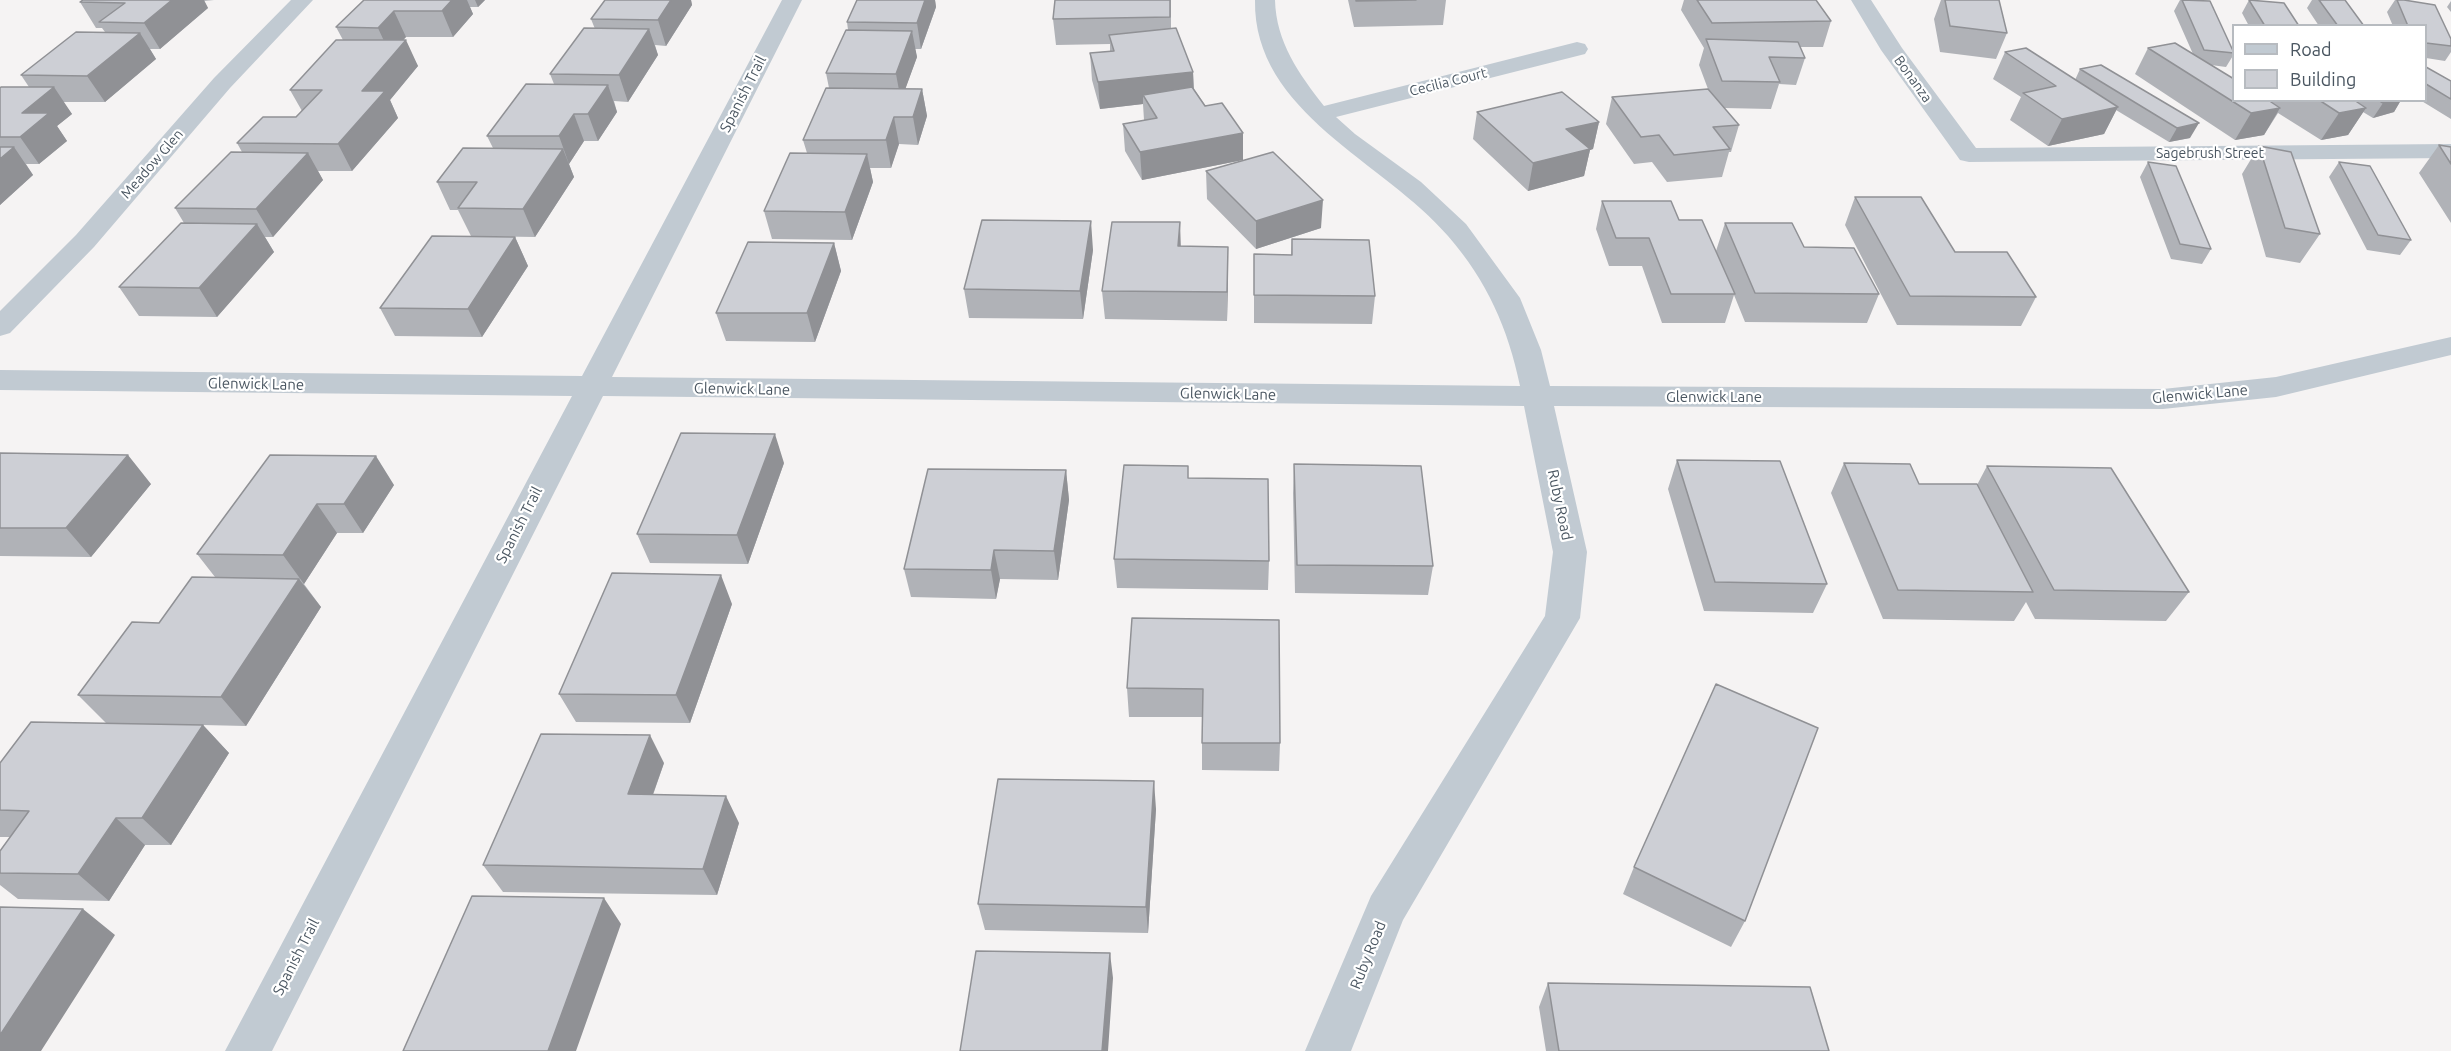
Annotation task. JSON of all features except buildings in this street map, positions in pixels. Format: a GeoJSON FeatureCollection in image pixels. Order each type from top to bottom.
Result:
{"type":"FeatureCollection","features":[{"type":"Feature","properties":{"kind":"street","name":"Meadow Glen"},"geometry":{"type":"LineString","coordinates":[[0,327],[85,241],[222,83],[303,0]]}},
{"type":"Feature","properties":{"kind":"street","name":"Spanish Trail"},"geometry":{"type":"LineString","coordinates":[[248,1051],[792,0]]}},
{"type":"Feature","properties":{"kind":"street","name":"Ruby Road"},"geometry":{"type":"LineString","coordinates":[[1265,0],[1265,19],[1276,52],[1293,82],[1319,114],[1347,139],[1412,187],[1457,230],[1506,298],[1527,350],[1570,552],[1562,618],[1386,910],[1328,1051]]}},
{"type":"Feature","properties":{"kind":"street","name":"Bonanza"},"geometry":{"type":"LineString","coordinates":[[1861,0],[1892,50],[1969,155]]}},
{"type":"Feature","properties":{"kind":"street","name":"Cecilia Court"},"geometry":{"type":"LineString","coordinates":[[1319,114],[1577,49]]}},
{"type":"Feature","properties":{"kind":"street","name":"Sagebrush Street"},"geometry":{"type":"LineString","coordinates":[[1969,155],[2451,151]]}},
{"type":"Feature","properties":{"kind":"street","name":"Glenwick Lane"},"geometry":{"type":"LineString","coordinates":[[0,380],[591,388],[2163,399],[2276,387],[2451,346]]}}]}
